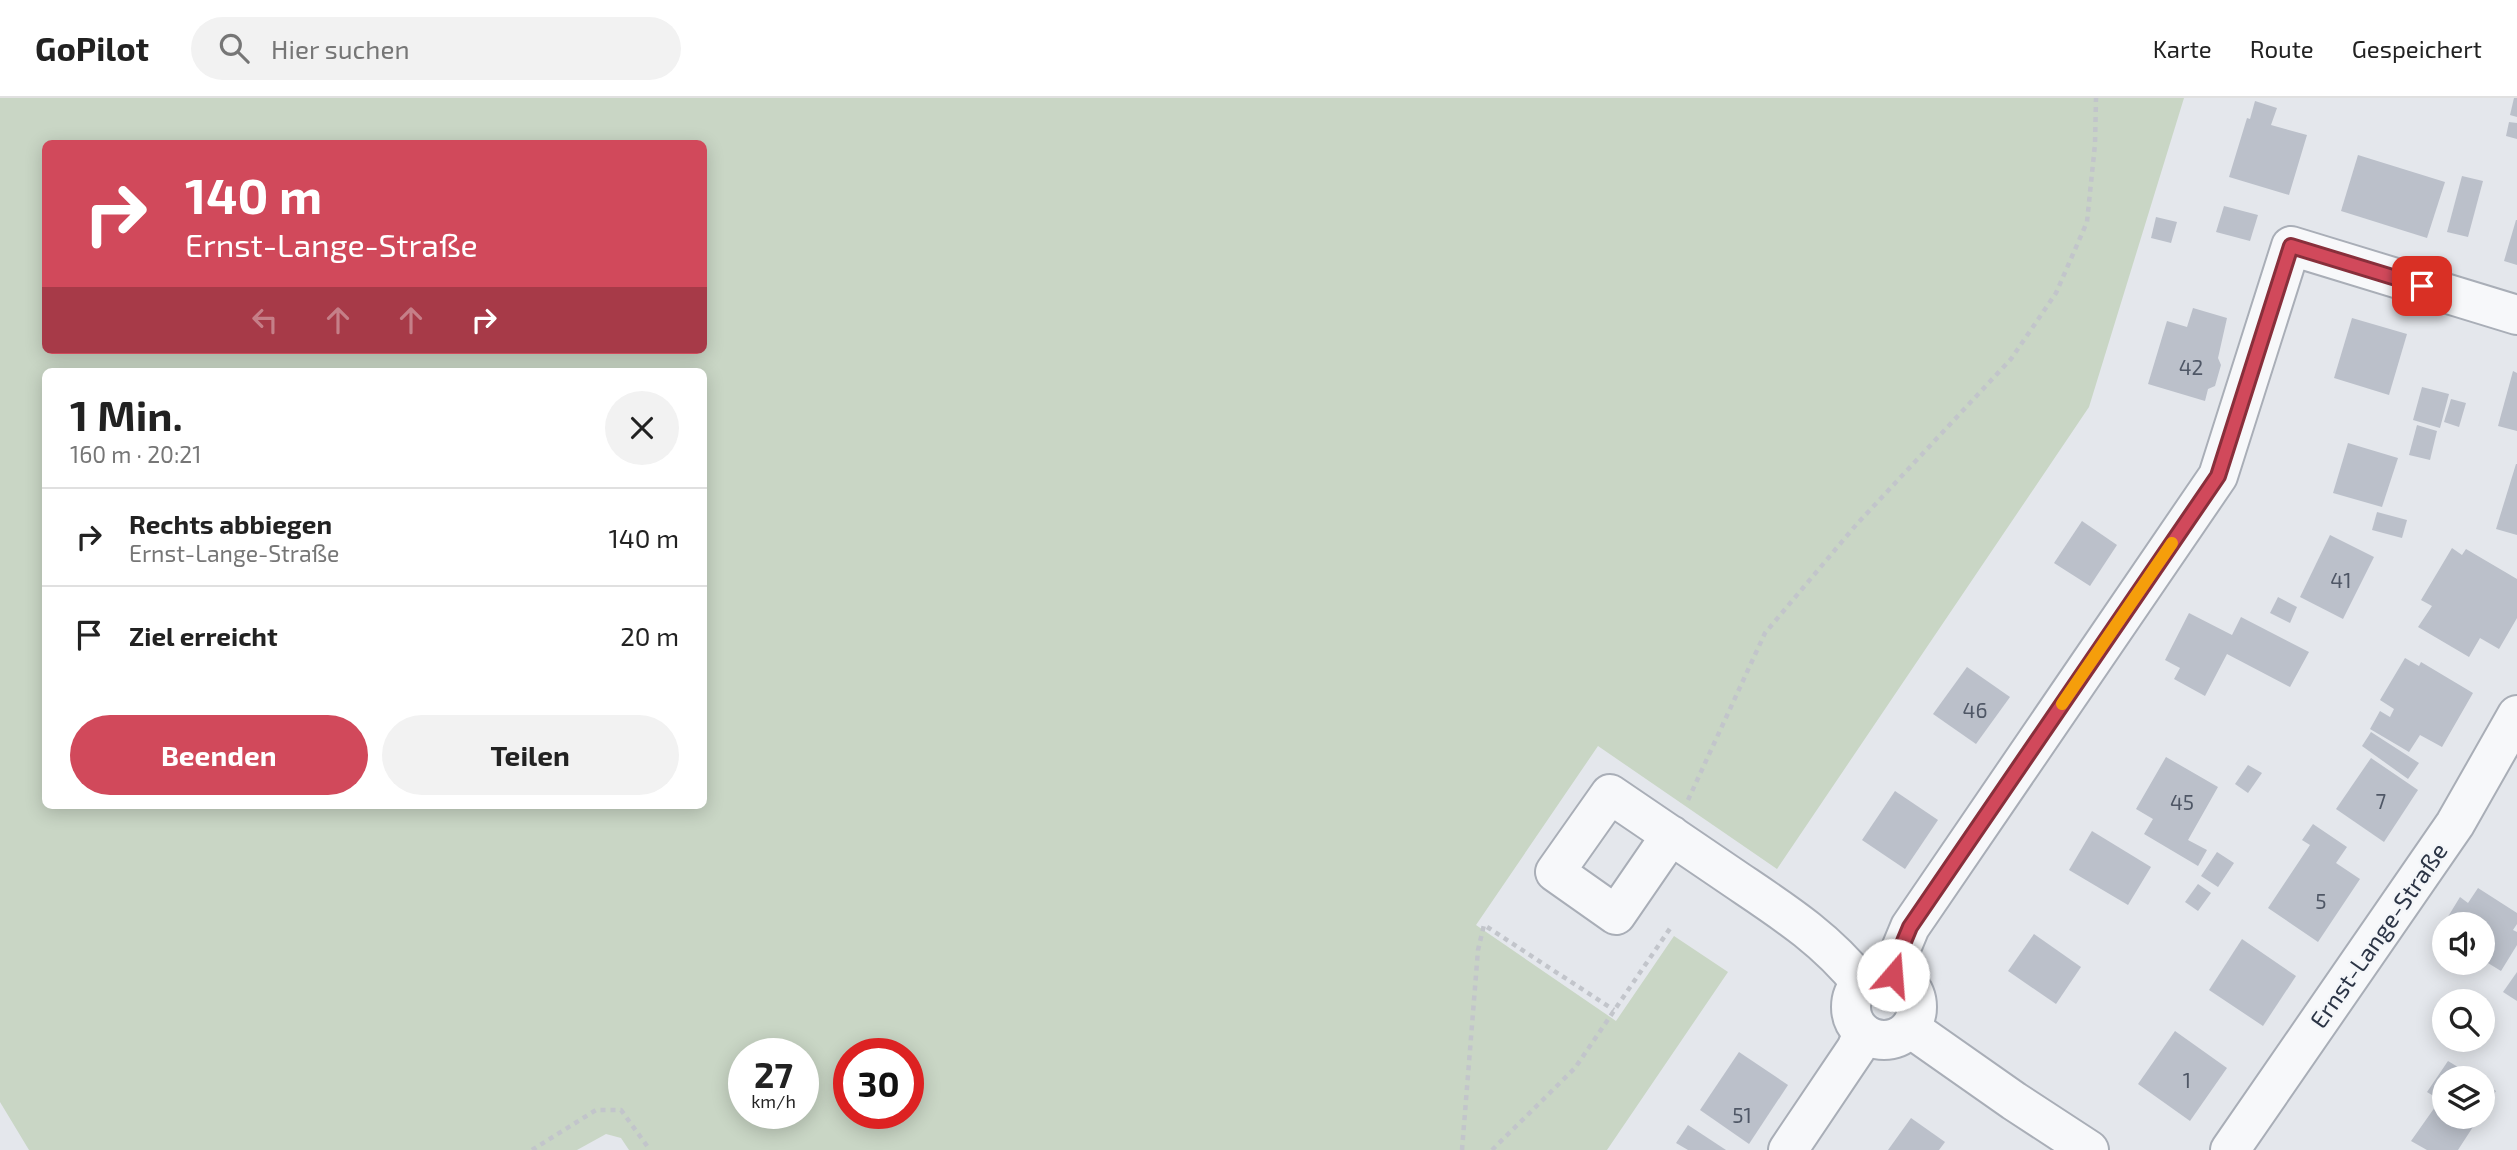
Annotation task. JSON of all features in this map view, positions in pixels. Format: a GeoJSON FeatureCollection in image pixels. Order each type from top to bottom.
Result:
{"type":"FeatureCollection","features":[{"type":"Feature","properties":{"kind":"street"},"geometry":{"type":"LineString","coordinates":[[1677,823],[1815,934],[1847,966],[1877,979],[1903,979],[1916,997],[1918,1007],[1910,1028],[1896,1039],[1879,1041],[1863,1033],[1854,1022],[1850,1009],[1853,994],[1877,979],[1900,951],[1910,927],[2218,476],[2291,246],[2517,315]]}},
{"type":"Feature","properties":{"kind":"street","name":"Ernst-Lange-Straße"},"geometry":{"type":"LineString","coordinates":[[2230,1150],[2455,824],[2517,715]]}},
{"type":"Feature","properties":{"kind":"street"},"geometry":{"type":"LineString","coordinates":[[1910,1028],[2089,1150]]}},
{"type":"Feature","properties":{"kind":"street"},"geometry":{"type":"LineString","coordinates":[[1788,1150],[1856,1049],[1863,1033]]}},
{"type":"Feature","properties":{"kind":"path"},"geometry":{"type":"LineString","coordinates":[[1677,823],[1765,633],[1856,525],[2011,359],[2056,293],[2087,222],[2095,144],[2096,98]]}},
{"type":"Feature","properties":{"kind":"path"},"geometry":{"type":"LineString","coordinates":[[1462,1150],[1478,950],[1484,925],[1615,1010]]}},
{"type":"Feature","properties":{"kind":"path"},"geometry":{"type":"LineString","coordinates":[[1492,1150],[1575,1068],[1671,927]]}},
{"type":"Feature","properties":{"kind":"path"},"geometry":{"type":"LineString","coordinates":[[532,1150],[596,1110],[621,1110],[650,1150]]}},
{"type":"Feature","properties":{"kind":"green space"},"geometry":{"type":"Polygon","coordinates":[[[0,98],[2184,98],[2089,407],[1777,869],[1598,746],[1476,925],[1616,1021],[1674,936],[1728,972],[1607,1150],[629,1150],[621,1138],[606,1134],[577,1150],[29,1150],[0,1102],[0,98]]]}},
{"type":"Feature","properties":{"kind":"building"},"geometry":{"type":"Polygon","coordinates":[[[2514,98],[2517,98],[2517,117],[2510,115],[2514,98]]]}},
{"type":"Feature","properties":{"kind":"building"},"geometry":{"type":"Polygon","coordinates":[[[2255,101],[2277,108],[2271,125],[2307,135],[2289,195],[2229,177],[2255,101]]]}},
{"type":"Feature","properties":{"kind":"building"},"geometry":{"type":"Polygon","coordinates":[[[2509,122],[2517,123],[2517,139],[2506,136],[2509,122]]]}},
{"type":"Feature","properties":{"kind":"building"},"geometry":{"type":"Polygon","coordinates":[[[2358,155],[2445,182],[2427,238],[2341,211],[2358,155]]]}},
{"type":"Feature","properties":{"kind":"building"},"geometry":{"type":"Polygon","coordinates":[[[2462,176],[2483,181],[2468,237],[2447,232],[2462,176]]]}},
{"type":"Feature","properties":{"kind":"building"},"geometry":{"type":"Polygon","coordinates":[[[2224,206],[2258,215],[2250,241],[2216,232],[2224,206]]]}},
{"type":"Feature","properties":{"kind":"building"},"geometry":{"type":"Polygon","coordinates":[[[2156,217],[2177,222],[2171,243],[2151,238],[2156,217]]]}},
{"type":"Feature","properties":{"kind":"building"},"geometry":{"type":"Polygon","coordinates":[[[2517,220],[2517,265],[2504,261],[2517,220]]]}},
{"type":"Feature","properties":{"kind":"building"},"geometry":{"type":"Polygon","coordinates":[[[2193,308],[2227,318],[2218,358],[2221,365],[2215,386],[2208,389],[2205,401],[2148,384],[2167,321],[2187,327],[2193,308]]]}},
{"type":"Feature","properties":{"kind":"building"},"geometry":{"type":"Polygon","coordinates":[[[2352,318],[2407,334],[2389,395],[2334,378],[2352,318]]]}},
{"type":"Feature","properties":{"kind":"building"},"geometry":{"type":"Polygon","coordinates":[[[2513,371],[2517,373],[2517,431],[2498,426],[2513,371]]]}},
{"type":"Feature","properties":{"kind":"building"},"geometry":{"type":"Polygon","coordinates":[[[2422,387],[2449,394],[2440,428],[2413,420],[2422,387]]]}},
{"type":"Feature","properties":{"kind":"building"},"geometry":{"type":"Polygon","coordinates":[[[2451,399],[2466,403],[2459,427],[2444,422],[2451,399]]]}},
{"type":"Feature","properties":{"kind":"building"},"geometry":{"type":"Polygon","coordinates":[[[2417,425],[2437,431],[2430,460],[2409,455],[2417,425]]]}},
{"type":"Feature","properties":{"kind":"building"},"geometry":{"type":"Polygon","coordinates":[[[2348,443],[2398,458],[2382,507],[2333,493],[2348,443]]]}},
{"type":"Feature","properties":{"kind":"building"},"geometry":{"type":"Polygon","coordinates":[[[2517,464],[2517,535],[2496,529],[2517,464]]]}},
{"type":"Feature","properties":{"kind":"building"},"geometry":{"type":"Polygon","coordinates":[[[2377,512],[2407,520],[2402,538],[2372,530],[2377,512]]]}},
{"type":"Feature","properties":{"kind":"building"},"geometry":{"type":"Polygon","coordinates":[[[2082,521],[2117,545],[2090,586],[2054,563],[2082,521]]]}},
{"type":"Feature","properties":{"kind":"building"},"geometry":{"type":"Polygon","coordinates":[[[2330,535],[2374,557],[2343,619],[2300,597],[2330,535]]]}},
{"type":"Feature","properties":{"kind":"building"},"geometry":{"type":"Polygon","coordinates":[[[2452,548],[2462,555],[2466,549],[2517,579],[2517,618],[2499,649],[2480,638],[2469,657],[2418,627],[2432,606],[2421,600],[2452,548]]]}},
{"type":"Feature","properties":{"kind":"building"},"geometry":{"type":"Polygon","coordinates":[[[2278,597],[2297,607],[2290,623],[2270,613],[2278,597]]]}},
{"type":"Feature","properties":{"kind":"building"},"geometry":{"type":"Polygon","coordinates":[[[2189,613],[2232,635],[2241,617],[2309,652],[2290,687],[2227,654],[2205,696],[2174,679],[2180,668],[2165,660],[2189,613]]]}},
{"type":"Feature","properties":{"kind":"building"},"geometry":{"type":"Polygon","coordinates":[[[2405,658],[2419,666],[2421,662],[2473,693],[2442,747],[2420,735],[2409,752],[2370,729],[2380,711],[2390,717],[2394,709],[2380,700],[2405,658]]]}},
{"type":"Feature","properties":{"kind":"building"},"geometry":{"type":"Polygon","coordinates":[[[1967,667],[2010,697],[1976,744],[1933,714],[1967,667]]]}},
{"type":"Feature","properties":{"kind":"building"},"geometry":{"type":"Polygon","coordinates":[[[2371,732],[2419,763],[2408,779],[2362,746],[2371,732]]]}},
{"type":"Feature","properties":{"kind":"building"},"geometry":{"type":"Polygon","coordinates":[[[2166,757],[2218,787],[2188,840],[2207,850],[2198,866],[2144,834],[2153,819],[2136,809],[2166,757]]]}},
{"type":"Feature","properties":{"kind":"building"},"geometry":{"type":"Polygon","coordinates":[[[2371,758],[2418,790],[2384,842],[2336,809],[2371,758]]]}},
{"type":"Feature","properties":{"kind":"building"},"geometry":{"type":"Polygon","coordinates":[[[2248,765],[2262,773],[2248,793],[2235,784],[2248,765]]]}},
{"type":"Feature","properties":{"kind":"building"},"geometry":{"type":"Polygon","coordinates":[[[1895,791],[1938,820],[1905,869],[1862,840],[1895,791]]]}},
{"type":"Feature","properties":{"kind":"building"},"geometry":{"type":"Polygon","coordinates":[[[2313,824],[2347,847],[2336,863],[2360,879],[2318,942],[2268,908],[2310,845],[2302,840],[2313,824]]]}},
{"type":"Feature","properties":{"kind":"building"},"geometry":{"type":"Polygon","coordinates":[[[2092,831],[2151,867],[2128,905],[2069,870],[2092,831]]]}},
{"type":"Feature","properties":{"kind":"building"},"geometry":{"type":"Polygon","coordinates":[[[2217,852],[2234,863],[2218,887],[2201,876],[2217,852]]]}},
{"type":"Feature","properties":{"kind":"building"},"geometry":{"type":"Polygon","coordinates":[[[2198,884],[2211,893],[2198,911],[2185,902],[2198,884]]]}},
{"type":"Feature","properties":{"kind":"building"},"geometry":{"type":"Polygon","coordinates":[[[2478,888],[2517,913],[2517,924],[2513,930],[2517,932],[2517,945],[2501,971],[2495,967],[2495,912],[2451,912],[2460,897],[2468,903],[2478,888]]]}},
{"type":"Feature","properties":{"kind":"building"},"geometry":{"type":"Polygon","coordinates":[[[2034,934],[2081,967],[2056,1004],[2008,971],[2034,934]]]}},
{"type":"Feature","properties":{"kind":"building"},"geometry":{"type":"Polygon","coordinates":[[[2242,939],[2296,976],[2263,1026],[2209,990],[2242,939]]]}},
{"type":"Feature","properties":{"kind":"building"},"geometry":{"type":"Polygon","coordinates":[[[2517,972],[2517,1001],[2503,992],[2517,972]]]}},
{"type":"Feature","properties":{"kind":"building"},"geometry":{"type":"Polygon","coordinates":[[[2175,1031],[2227,1068],[2190,1121],[2138,1084],[2175,1031]]]}},
{"type":"Feature","properties":{"kind":"building"},"geometry":{"type":"Polygon","coordinates":[[[1739,1052],[1788,1085],[1749,1144],[1700,1110],[1739,1052]]]}},
{"type":"Feature","properties":{"kind":"building"},"geometry":{"type":"Polygon","coordinates":[[[2432,1111],[2432,1129],[2472,1129],[2458,1150],[2427,1150],[2411,1141],[2432,1111]]]}},
{"type":"Feature","properties":{"kind":"building"},"geometry":{"type":"Polygon","coordinates":[[[1911,1118],[1945,1142],[1939,1150],[1888,1150],[1911,1118]]]}},
{"type":"Feature","properties":{"kind":"building"},"geometry":{"type":"Polygon","coordinates":[[[1688,1125],[1726,1150],[1688,1150],[1676,1143],[1688,1125]]]}},
{"type":"Feature","properties":{"kind":"slow traffic"},"geometry":{"type":"LineString","coordinates":[[2062,704],[2172,543]]}},
{"type":"Feature","properties":{"kind":"route"},"geometry":{"type":"LineString","coordinates":[[1893,975],[1910,927],[2218,476],[2291,246],[2422,286]]}}]}
